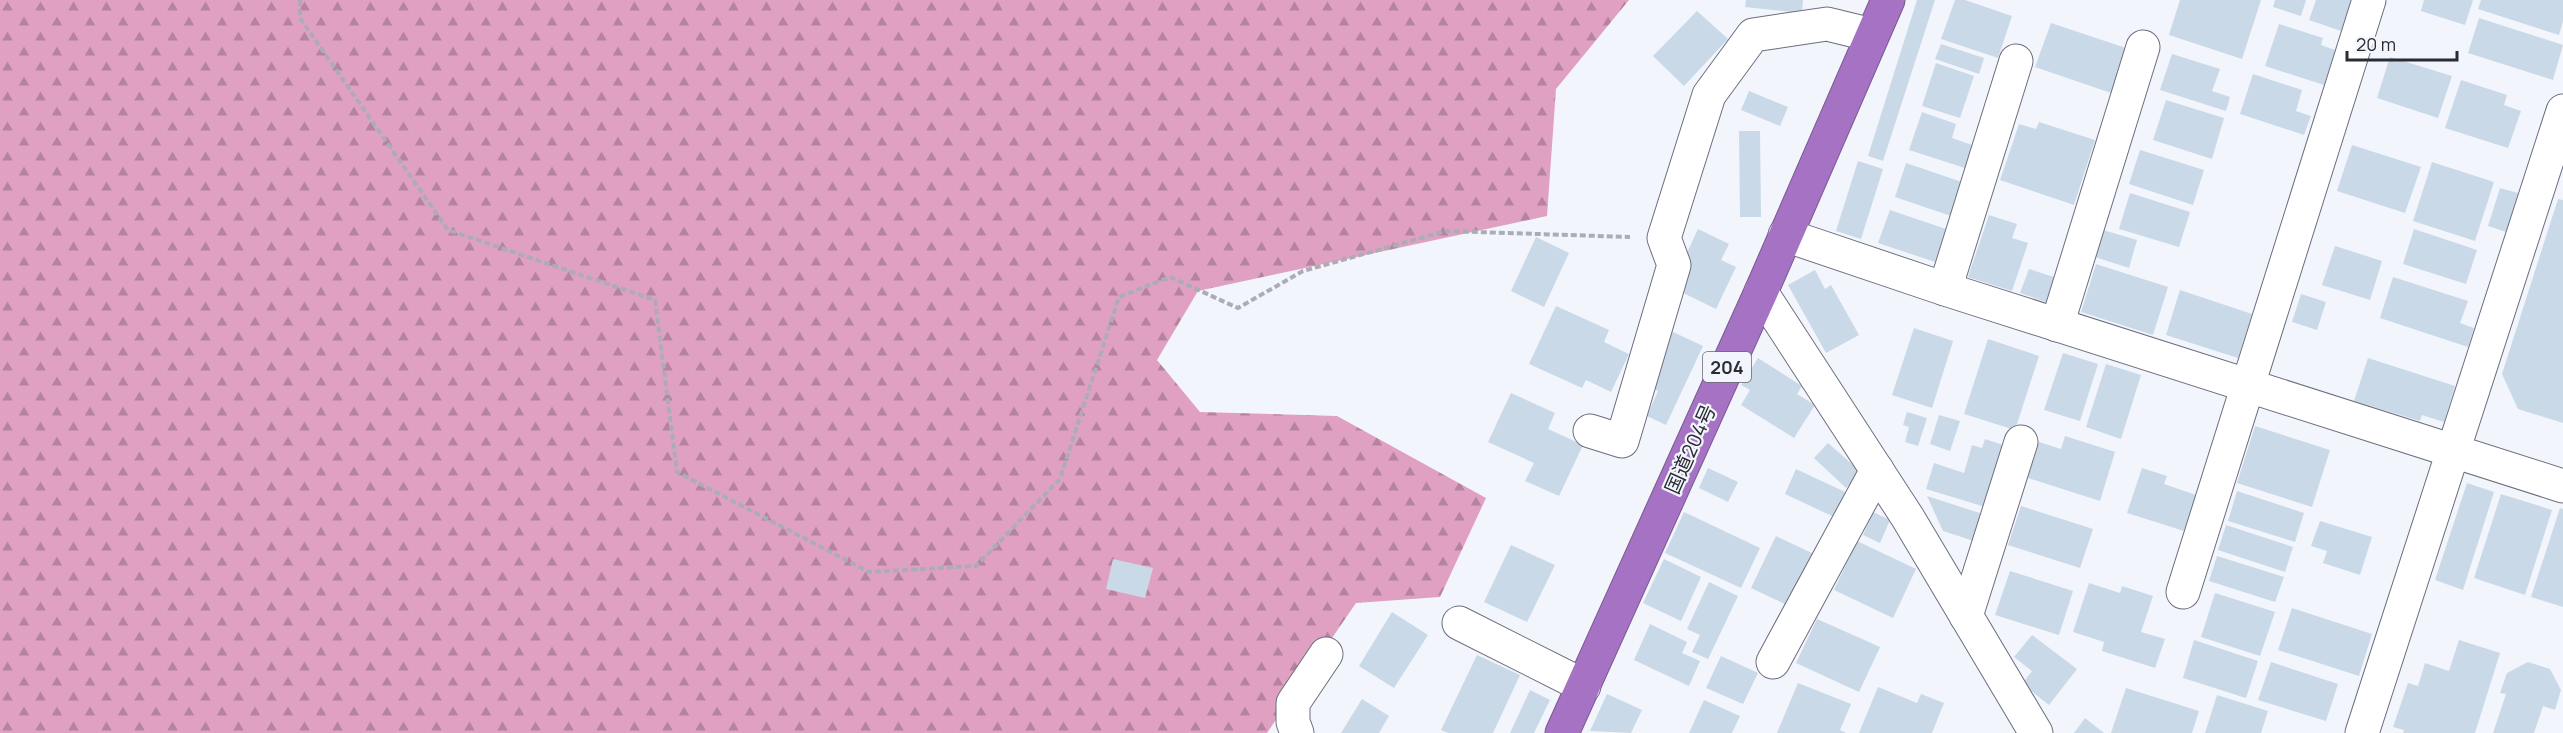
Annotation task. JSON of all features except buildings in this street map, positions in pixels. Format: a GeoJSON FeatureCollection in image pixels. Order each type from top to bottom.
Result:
{"type":"FeatureCollection","features":[{"type":"Feature","properties":{"kind":"highway","name":"国道204号"},"geometry":{"type":"LineString","coordinates":[[1562,733],[1761,292],[1887,0]]}},
{"type":"Feature","properties":{"kind":"street"},"geometry":{"type":"LineString","coordinates":[[2183,592],[2369,0]]}},
{"type":"Feature","properties":{"kind":"street"},"geometry":{"type":"LineString","coordinates":[[1590,431],[1622,441],[1674,265],[1664,238],[1709,95],[1753,35],[1828,12],[1872,35]]}},
{"type":"Feature","properties":{"kind":"street"},"geometry":{"type":"LineString","coordinates":[[2057,325],[2143,46]]}},
{"type":"Feature","properties":{"kind":"street"},"geometry":{"type":"LineString","coordinates":[[1945,289],[2016,61]]}},
{"type":"Feature","properties":{"kind":"street"},"geometry":{"type":"LineString","coordinates":[[2362,733],[2563,111]]}},
{"type":"Feature","properties":{"kind":"street"},"geometry":{"type":"LineString","coordinates":[[1785,235],[1945,289],[2563,486]]}},
{"type":"Feature","properties":{"kind":"street"},"geometry":{"type":"LineString","coordinates":[[1761,292],[1877,470],[2036,733]]}},
{"type":"Feature","properties":{"kind":"street"},"geometry":{"type":"LineString","coordinates":[[1966,616],[2021,442]]}},
{"type":"Feature","properties":{"kind":"street"},"geometry":{"type":"LineString","coordinates":[[1773,662],[1877,470]]}},
{"type":"Feature","properties":{"kind":"street"},"geometry":{"type":"LineString","coordinates":[[1459,623],[1584,686]]}},
{"type":"Feature","properties":{"kind":"street"},"geometry":{"type":"LineString","coordinates":[[1297,733],[1293,722],[1293,703],[1326,654]]}},
{"type":"Feature","properties":{"kind":"path"},"geometry":{"type":"LineString","coordinates":[[300,0],[300,18],[448,230],[655,300],[677,472],[869,572],[976,566],[1060,479],[1119,297],[1170,277],[1238,308],[1303,271],[1446,231],[1664,238]]}},
{"type":"Feature","properties":{"kind":"green space"},"geometry":{"type":"Polygon","coordinates":[[[0,0],[1629,0],[1556,89],[1547,216],[1198,291],[1157,360],[1200,412],[1337,416],[1486,498],[1440,597],[1356,603],[1267,733],[0,733],[0,0]]]}}]}
